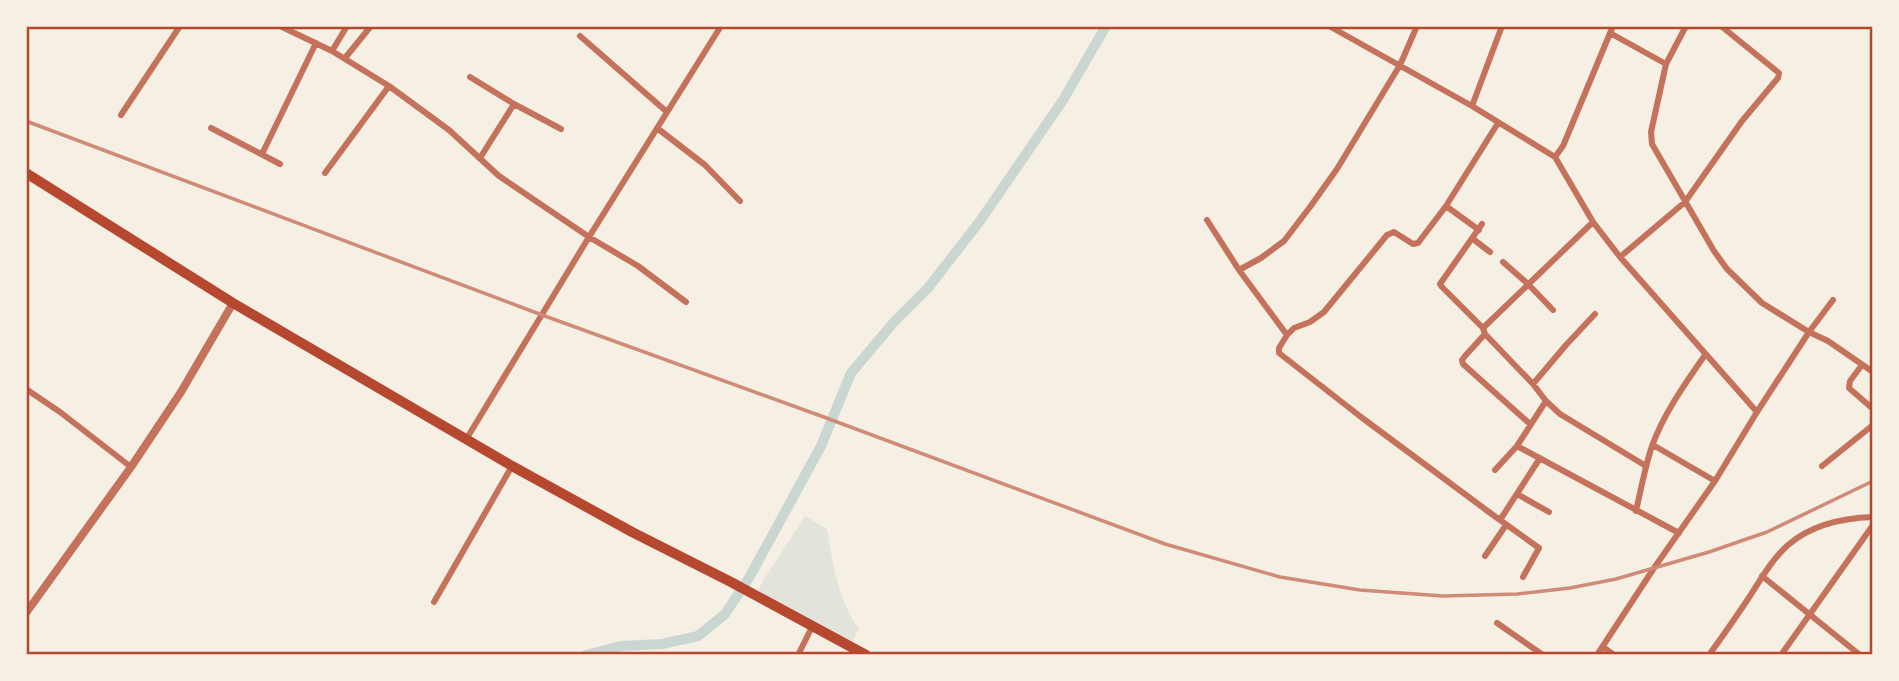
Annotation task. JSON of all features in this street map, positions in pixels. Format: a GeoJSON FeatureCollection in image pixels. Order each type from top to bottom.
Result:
{"type":"FeatureCollection","features":[{"type":"Feature","properties":{"kind":"main road"},"geometry":{"type":"LineString","coordinates":[[26,173],[233,303],[512,466],[866,655]]}},
{"type":"Feature","properties":{"kind":"street"},"geometry":{"type":"LineString","coordinates":[[121,115],[180,26]]}},
{"type":"Feature","properties":{"kind":"street"},"geometry":{"type":"LineString","coordinates":[[332,51],[347,26]]}},
{"type":"Feature","properties":{"kind":"street"},"geometry":{"type":"LineString","coordinates":[[345,58],[371,26]]}},
{"type":"Feature","properties":{"kind":"street"},"geometry":{"type":"LineString","coordinates":[[467,438],[721,26]]}},
{"type":"Feature","properties":{"kind":"street"},"geometry":{"type":"LineString","coordinates":[[1329,26],[1472,106],[1555,157],[1593,222],[1620,257],[1757,412]]}},
{"type":"Feature","properties":{"kind":"street"},"geometry":{"type":"LineString","coordinates":[[1239,270],[1284,241],[1337,169],[1401,65],[1417,26]]}},
{"type":"Feature","properties":{"kind":"street"},"geometry":{"type":"LineString","coordinates":[[1472,106],[1502,26]]}},
{"type":"Feature","properties":{"kind":"street"},"geometry":{"type":"LineString","coordinates":[[1686,26],[1666,64],[1650,139],[1656,153],[1714,251],[1739,282],[1762,303],[1828,341],[1873,372]]}},
{"type":"Feature","properties":{"kind":"street"},"geometry":{"type":"LineString","coordinates":[[1620,257],[1685,202],[1730,136],[1779,75],[1721,26]]}},
{"type":"Feature","properties":{"kind":"street"},"geometry":{"type":"LineString","coordinates":[[282,27],[345,58],[389,86],[449,130],[515,188],[638,267],[686,302]]}},
{"type":"Feature","properties":{"kind":"street"},"geometry":{"type":"LineString","coordinates":[[1555,157],[1563,146],[1611,30],[1666,64]]}},
{"type":"Feature","properties":{"kind":"street"},"geometry":{"type":"LineString","coordinates":[[580,36],[667,113]]}},
{"type":"Feature","properties":{"kind":"street"},"geometry":{"type":"LineString","coordinates":[[262,154],[316,43]]}},
{"type":"Feature","properties":{"kind":"street"},"geometry":{"type":"LineString","coordinates":[[470,77],[561,129]]}},
{"type":"Feature","properties":{"kind":"street"},"geometry":{"type":"LineString","coordinates":[[326,173],[389,86]]}},
{"type":"Feature","properties":{"kind":"street"},"geometry":{"type":"LineString","coordinates":[[480,158],[514,104]]}},
{"type":"Feature","properties":{"kind":"street"},"geometry":{"type":"LineString","coordinates":[[1498,122],[1446,206],[1416,244],[1394,232],[1387,235],[1324,312],[1310,322],[1294,328],[1287,335],[1279,353],[1539,548],[1523,577]]}},
{"type":"Feature","properties":{"kind":"street"},"geometry":{"type":"LineString","coordinates":[[211,128],[280,164]]}},
{"type":"Feature","properties":{"kind":"street"},"geometry":{"type":"LineString","coordinates":[[657,128],[705,165],[740,201]]}},
{"type":"Feature","properties":{"kind":"street"},"geometry":{"type":"LineString","coordinates":[[1446,206],[1481,227],[1440,284],[1442,287],[1560,414],[1646,466]]}},
{"type":"Feature","properties":{"kind":"street"},"geometry":{"type":"LineString","coordinates":[[1207,220],[1239,270],[1287,335]]}},
{"type":"Feature","properties":{"kind":"street"},"geometry":{"type":"LineString","coordinates":[[1530,424],[1463,364],[1462,360],[1484,331],[1528,284],[1593,222]]}},
{"type":"Feature","properties":{"kind":"street"},"geometry":{"type":"LineString","coordinates":[[1473,239],[1490,252]]}},
{"type":"Feature","properties":{"kind":"street"},"geometry":{"type":"LineString","coordinates":[[1503,262],[1553,310]]}},
{"type":"Feature","properties":{"kind":"street"},"geometry":{"type":"LineString","coordinates":[[1597,655],[1833,300]]}},
{"type":"Feature","properties":{"kind":"street"},"geometry":{"type":"LineString","coordinates":[[26,613],[131,467],[181,392],[233,303]]}},
{"type":"Feature","properties":{"kind":"street"},"geometry":{"type":"LineString","coordinates":[[1533,384],[1595,314]]}},
{"type":"Feature","properties":{"kind":"street"},"geometry":{"type":"LineString","coordinates":[[1636,511],[1646,466],[1667,413],[1705,355]]}},
{"type":"Feature","properties":{"kind":"street"},"geometry":{"type":"LineString","coordinates":[[1862,365],[1848,386],[1873,409]]}},
{"type":"Feature","properties":{"kind":"street"},"geometry":{"type":"LineString","coordinates":[[26,389],[131,467]]}},
{"type":"Feature","properties":{"kind":"street"},"geometry":{"type":"LineString","coordinates":[[1495,470],[1517,446],[1546,401]]}},
{"type":"Feature","properties":{"kind":"street"},"geometry":{"type":"LineString","coordinates":[[1822,466],[1873,425]]}},
{"type":"Feature","properties":{"kind":"street"},"geometry":{"type":"LineString","coordinates":[[1653,445],[1715,481]]}},
{"type":"Feature","properties":{"kind":"street"},"geometry":{"type":"LineString","coordinates":[[1517,446],[1679,533]]}},
{"type":"Feature","properties":{"kind":"street"},"geometry":{"type":"LineString","coordinates":[[1500,520],[1539,458]]}},
{"type":"Feature","properties":{"kind":"street"},"geometry":{"type":"LineString","coordinates":[[433,602],[512,466]]}},
{"type":"Feature","properties":{"kind":"street"},"geometry":{"type":"LineString","coordinates":[[1517,494],[1549,512]]}},
{"type":"Feature","properties":{"kind":"street"},"geometry":{"type":"LineString","coordinates":[[1709,655],[1762,576],[1788,545],[1803,535],[1836,521],[1873,517]]}},
{"type":"Feature","properties":{"kind":"street"},"geometry":{"type":"LineString","coordinates":[[1485,556],[1506,525]]}},
{"type":"Feature","properties":{"kind":"street"},"geometry":{"type":"LineString","coordinates":[[1781,655],[1873,525]]}},
{"type":"Feature","properties":{"kind":"street"},"geometry":{"type":"LineString","coordinates":[[1762,576],[1860,655]]}},
{"type":"Feature","properties":{"kind":"street"},"geometry":{"type":"LineString","coordinates":[[1497,623],[1543,655]]}},
{"type":"Feature","properties":{"kind":"street"},"geometry":{"type":"LineString","coordinates":[[798,655],[812,627]]}},
{"type":"Feature","properties":{"kind":"street"},"geometry":{"type":"LineString","coordinates":[[1603,647],[1614,655]]}},
{"type":"Feature","properties":{"kind":"shaded area"},"geometry":{"type":"Polygon","coordinates":[[[805,516],[827,529],[841,594],[859,629],[850,646],[756,595],[805,516]]]}},
{"type":"Feature","properties":{"kind":"waterway"},"geometry":{"type":"LineString","coordinates":[[586,655],[621,646],[662,644],[698,636],[725,614],[749,578],[821,446],[851,373],[894,322],[928,288],[980,221],[1063,100],[1106,26]]}},
{"type":"Feature","properties":{"kind":"railway"},"geometry":{"type":"LineString","coordinates":[[26,121],[542,315],[1165,544],[1280,577],[1360,590],[1443,596],[1517,594],[1570,588],[1616,579],[1767,532],[1873,481]]}}]}
